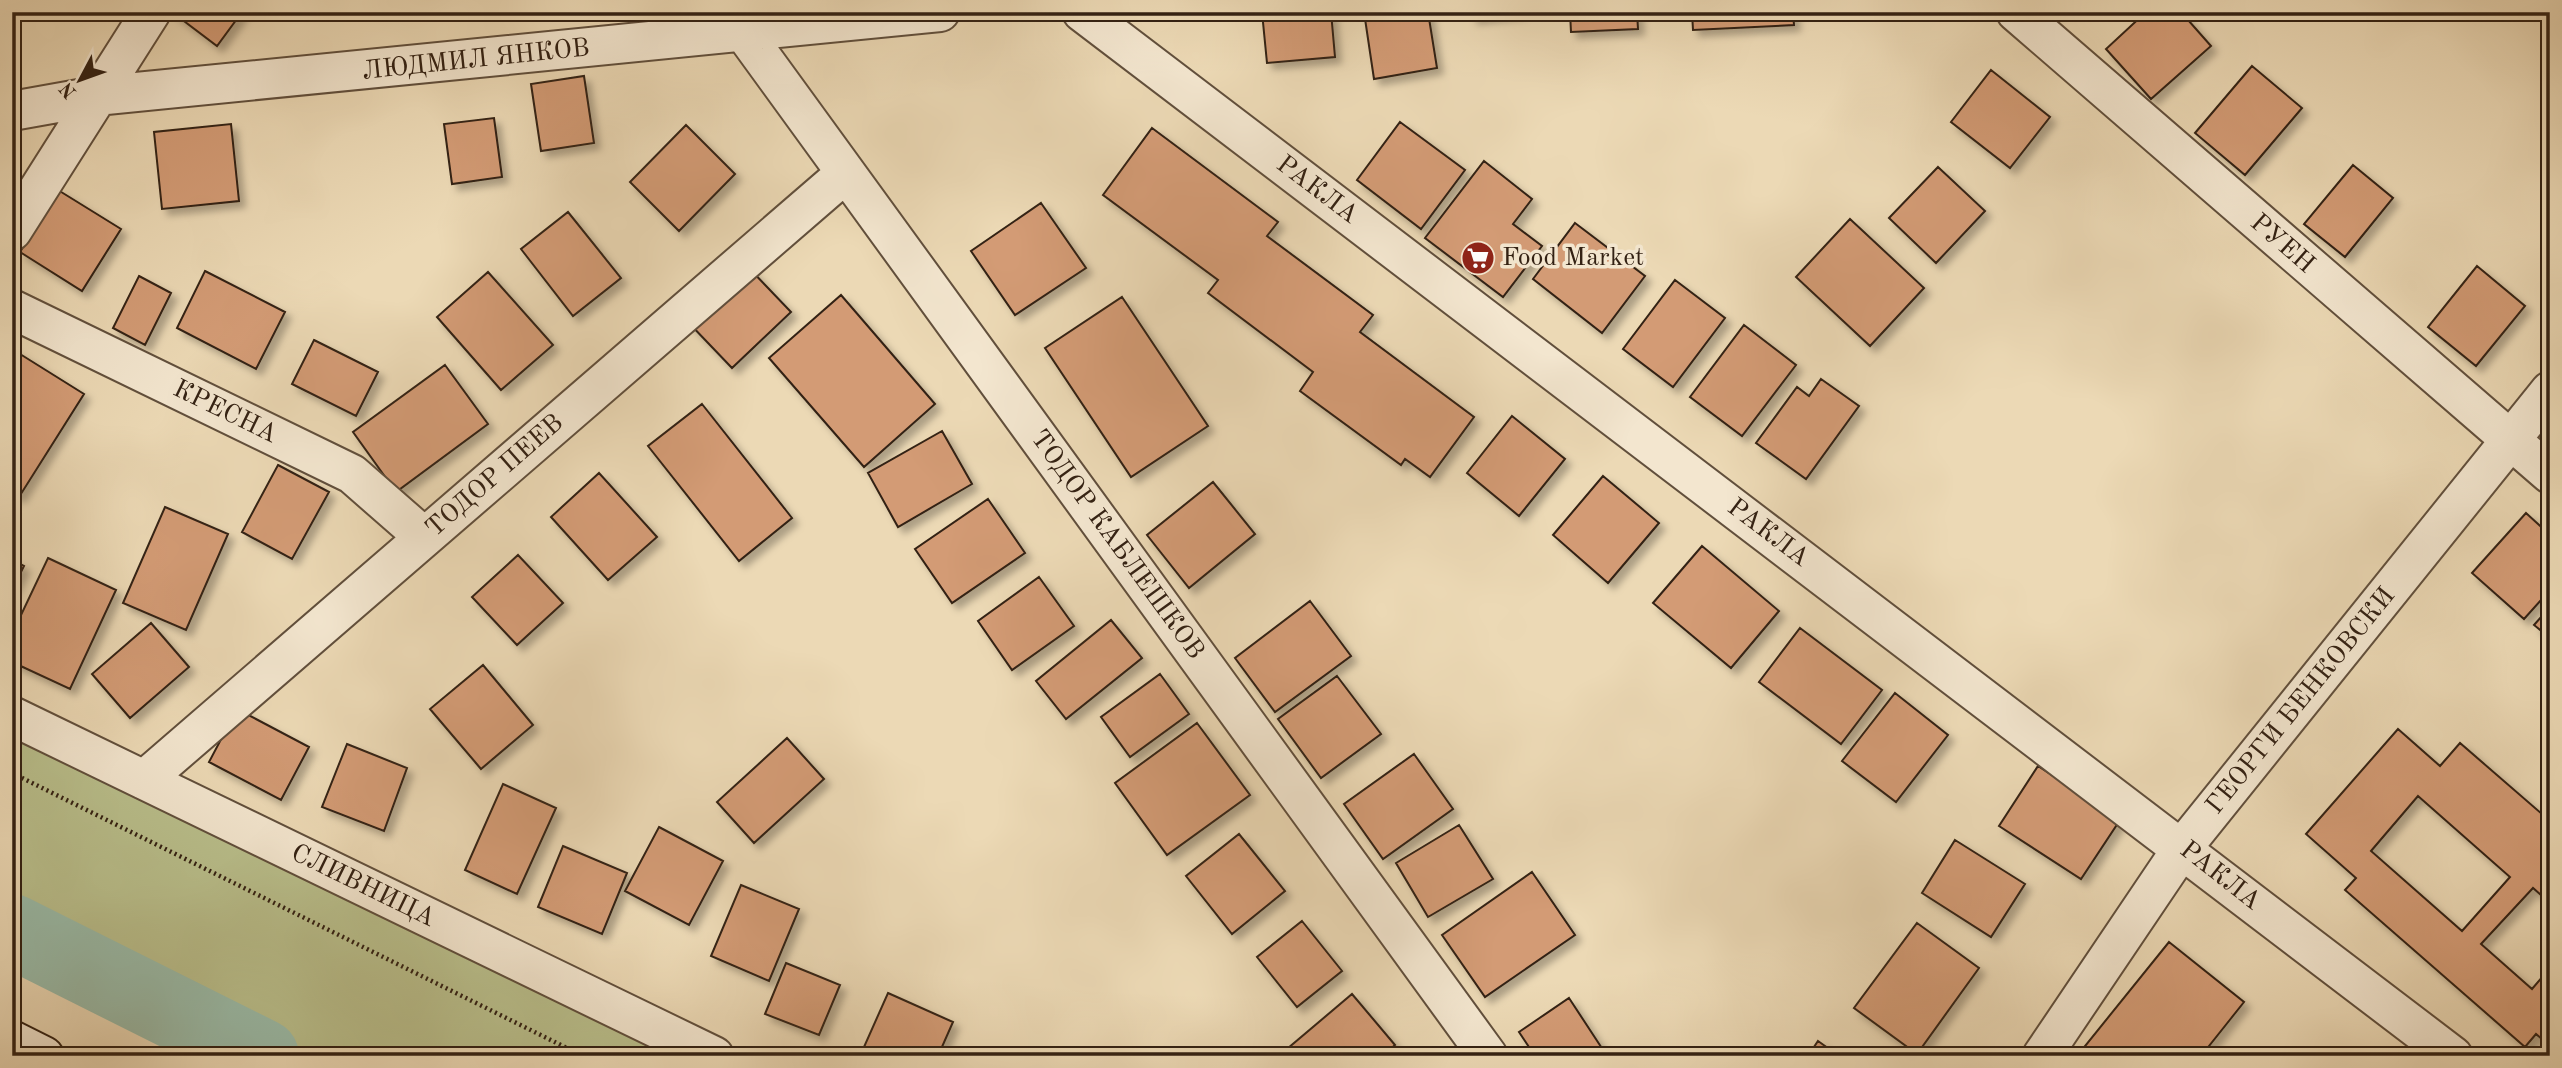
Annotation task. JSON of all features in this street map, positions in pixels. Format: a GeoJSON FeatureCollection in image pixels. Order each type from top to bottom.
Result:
{"type":"FeatureCollection","features":[{"type":"Feature","properties":{"kind":"street"},"geometry":{"type":"LineString","coordinates":[[12,231],[150,12]]}},
{"type":"Feature","properties":{"kind":"street"},"geometry":{"type":"LineString","coordinates":[[712,12],[746,34]]}},
{"type":"Feature","properties":{"kind":"street","name":"ЛЮДМИЛ ЯНКОВ"},"geometry":{"type":"LineString","coordinates":[[12,111],[96,96],[746,34],[940,12]]}},
{"type":"Feature","properties":{"kind":"street","name":"РАКЛА"},"geometry":{"type":"LineString","coordinates":[[1082,12],[2183,847],[2453,1056]]}},
{"type":"Feature","properties":{"kind":"street","name":"РУЕН"},"geometry":{"type":"LineString","coordinates":[[2016,12],[2550,474]]}},
{"type":"Feature","properties":{"kind":"street","name":"ТОДОР КАБЛЕШКОВ"},"geometry":{"type":"LineString","coordinates":[[746,34],[1489,1056]]}},
{"type":"Feature","properties":{"kind":"street","name":"ТОДОР ПЕЕВ"},"geometry":{"type":"LineString","coordinates":[[144,780],[846,173]]}},
{"type":"Feature","properties":{"kind":"street","name":"КРЕСНА"},"geometry":{"type":"LineString","coordinates":[[12,309],[352,474],[424,537]]}},
{"type":"Feature","properties":{"kind":"street","name":"ГЕОРГИ БЕНКОВСКИ"},"geometry":{"type":"LineString","coordinates":[[2042,1056],[2183,847],[2550,391]]}},
{"type":"Feature","properties":{"kind":"street","name":"СЛИВНИЦА"},"geometry":{"type":"LineString","coordinates":[[12,716],[715,1056]]}},
{"type":"Feature","properties":{"kind":"street"},"geometry":{"type":"LineString","coordinates":[[12,1040],[44,1056]]}},
{"type":"Feature","properties":{"kind":"path"},"geometry":{"type":"LineString","coordinates":[[12,774],[583,1056]]}},
{"type":"Feature","properties":{"kind":"green space"},"geometry":{"type":"Polygon","coordinates":[[[12,721],[679,1056],[265,1056],[12,929],[12,721]]]}},
{"type":"Feature","properties":{"kind":"building"},"geometry":{"type":"Polygon","coordinates":[[[172,12],[242,12],[217,46],[172,12]]]}},
{"type":"Feature","properties":{"kind":"building"},"geometry":{"type":"Polygon","coordinates":[[[1262,12],[1331,12],[1335,57],[1267,63],[1262,12]]]}},
{"type":"Feature","properties":{"kind":"building"},"geometry":{"type":"Polygon","coordinates":[[[1364,12],[1428,12],[1437,68],[1374,79],[1364,12]]]}},
{"type":"Feature","properties":{"kind":"building"},"geometry":{"type":"Polygon","coordinates":[[[1471,12],[1521,12],[1472,18],[1471,12]]]}},
{"type":"Feature","properties":{"kind":"building"},"geometry":{"type":"Polygon","coordinates":[[[1570,12],[1637,12],[1638,29],[1571,32],[1570,12]]]}},
{"type":"Feature","properties":{"kind":"building"},"geometry":{"type":"Polygon","coordinates":[[[1692,12],[1793,12],[1794,25],[1693,30],[1692,12]]]}},
{"type":"Feature","properties":{"kind":"building"},"geometry":{"type":"Polygon","coordinates":[[[2146,12],[2181,12],[2211,46],[2151,99],[2106,49],[2146,12]]]}},
{"type":"Feature","properties":{"kind":"building"},"geometry":{"type":"Polygon","coordinates":[[[2252,66],[2302,108],[2245,175],[2195,133],[2252,66]]]}},
{"type":"Feature","properties":{"kind":"building"},"geometry":{"type":"Polygon","coordinates":[[[1991,70],[2050,117],[2010,168],[1951,122],[1991,70]]]}},
{"type":"Feature","properties":{"kind":"building"},"geometry":{"type":"Polygon","coordinates":[[[584,76],[594,143],[541,151],[531,84],[584,76]]]}},
{"type":"Feature","properties":{"kind":"building"},"geometry":{"type":"Polygon","coordinates":[[[494,118],[502,177],[452,184],[444,124],[494,118]]]}},
{"type":"Feature","properties":{"kind":"building"},"geometry":{"type":"Polygon","coordinates":[[[1400,122],[1465,170],[1421,229],[1357,180],[1400,122]]]}},
{"type":"Feature","properties":{"kind":"building"},"geometry":{"type":"Polygon","coordinates":[[[231,124],[239,201],[162,209],[154,132],[231,124]]]}},
{"type":"Feature","properties":{"kind":"building"},"geometry":{"type":"Polygon","coordinates":[[[686,125],[735,174],[679,231],[630,182],[686,125]]]}},
{"type":"Feature","properties":{"kind":"building"},"geometry":{"type":"Polygon","coordinates":[[[1152,128],[1278,222],[1267,236],[1373,315],[1360,332],[1474,417],[1430,477],[1405,459],[1401,465],[1300,391],[1313,372],[1208,293],[1218,280],[1103,195],[1152,128]]]}},
{"type":"Feature","properties":{"kind":"building"},"geometry":{"type":"Polygon","coordinates":[[[1484,161],[1532,199],[1513,224],[1542,246],[1503,297],[1425,238],[1484,161]]]}},
{"type":"Feature","properties":{"kind":"building"},"geometry":{"type":"Polygon","coordinates":[[[2353,165],[2393,198],[2345,257],[2304,224],[2353,165]]]}},
{"type":"Feature","properties":{"kind":"building"},"geometry":{"type":"Polygon","coordinates":[[[1938,167],[1985,211],[1936,263],[1889,218],[1938,167]]]}},
{"type":"Feature","properties":{"kind":"building"},"geometry":{"type":"Polygon","coordinates":[[[58,190],[121,229],[82,291],[20,252],[58,190]]]}},
{"type":"Feature","properties":{"kind":"building"},"geometry":{"type":"Polygon","coordinates":[[[1041,203],[1086,268],[1015,315],[971,251],[1041,203]]]}},
{"type":"Feature","properties":{"kind":"building"},"geometry":{"type":"Polygon","coordinates":[[[568,212],[621,278],[573,316],[521,249],[568,212]]]}},
{"type":"Feature","properties":{"kind":"building"},"geometry":{"type":"Polygon","coordinates":[[[1850,219],[1924,288],[1870,346],[1796,277],[1850,219]]]}},
{"type":"Feature","properties":{"kind":"building"},"geometry":{"type":"Polygon","coordinates":[[[1575,223],[1645,276],[1602,333],[1533,279],[1575,223]]]}},
{"type":"Feature","properties":{"kind":"building"},"geometry":{"type":"Polygon","coordinates":[[[746,265],[791,312],[732,368],[687,321],[746,265]]]}},
{"type":"Feature","properties":{"kind":"building"},"geometry":{"type":"Polygon","coordinates":[[[2477,266],[2525,306],[2476,366],[2428,327],[2477,266]]]}},
{"type":"Feature","properties":{"kind":"building"},"geometry":{"type":"Polygon","coordinates":[[[205,271],[285,312],[256,369],[177,328],[205,271]]]}},
{"type":"Feature","properties":{"kind":"building"},"geometry":{"type":"Polygon","coordinates":[[[488,272],[553,345],[501,390],[437,317],[488,272]]]}},
{"type":"Feature","properties":{"kind":"building"},"geometry":{"type":"Polygon","coordinates":[[[139,276],[171,293],[145,345],[113,328],[139,276]]]}},
{"type":"Feature","properties":{"kind":"building"},"geometry":{"type":"Polygon","coordinates":[[[1675,280],[1725,318],[1673,387],[1623,349],[1675,280]]]}},
{"type":"Feature","properties":{"kind":"building"},"geometry":{"type":"Polygon","coordinates":[[[841,295],[935,404],[864,467],[769,358],[841,295]]]}},
{"type":"Feature","properties":{"kind":"building"},"geometry":{"type":"Polygon","coordinates":[[[1122,297],[1208,426],[1131,477],[1045,348],[1122,297]]]}},
{"type":"Feature","properties":{"kind":"building"},"geometry":{"type":"Polygon","coordinates":[[[1744,325],[1796,365],[1742,436],[1690,397],[1744,325]]]}},
{"type":"Feature","properties":{"kind":"building"},"geometry":{"type":"Polygon","coordinates":[[[314,340],[378,372],[356,416],[292,384],[314,340]]]}},
{"type":"Feature","properties":{"kind":"building"},"geometry":{"type":"Polygon","coordinates":[[[12,349],[84,394],[19,497],[12,493],[12,349]]]}},
{"type":"Feature","properties":{"kind":"building"},"geometry":{"type":"Polygon","coordinates":[[[445,365],[488,424],[396,492],[353,432],[445,365]]]}},
{"type":"Feature","properties":{"kind":"building"},"geometry":{"type":"Polygon","coordinates":[[[1821,379],[1859,406],[1806,479],[1756,443],[1797,387],[1809,396],[1821,379]]]}},
{"type":"Feature","properties":{"kind":"building"},"geometry":{"type":"Polygon","coordinates":[[[702,404],[792,518],[739,561],[648,446],[702,404]]]}},
{"type":"Feature","properties":{"kind":"building"},"geometry":{"type":"Polygon","coordinates":[[[1512,416],[1565,459],[1519,516],[1467,473],[1512,416]]]}},
{"type":"Feature","properties":{"kind":"building"},"geometry":{"type":"Polygon","coordinates":[[[942,431],[972,484],[898,527],[868,473],[942,431]]]}},
{"type":"Feature","properties":{"kind":"building"},"geometry":{"type":"Polygon","coordinates":[[[278,465],[329,492],[292,559],[242,532],[278,465]]]}},
{"type":"Feature","properties":{"kind":"building"},"geometry":{"type":"Polygon","coordinates":[[[599,473],[657,537],[608,580],[551,517],[599,473]]]}},
{"type":"Feature","properties":{"kind":"building"},"geometry":{"type":"Polygon","coordinates":[[[1603,476],[1659,523],[1608,583],[1553,535],[1603,476]]]}},
{"type":"Feature","properties":{"kind":"building"},"geometry":{"type":"Polygon","coordinates":[[[1213,482],[1255,534],[1189,588],[1147,535],[1213,482]]]}},
{"type":"Feature","properties":{"kind":"building"},"geometry":{"type":"Polygon","coordinates":[[[988,499],[1025,553],[952,603],[915,549],[988,499]]]}},
{"type":"Feature","properties":{"kind":"building"},"geometry":{"type":"Polygon","coordinates":[[[165,507],[228,534],[186,630],[123,603],[165,507]]]}},
{"type":"Feature","properties":{"kind":"building"},"geometry":{"type":"Polygon","coordinates":[[[2526,513],[2550,535],[2550,590],[2524,619],[2472,573],[2526,513]]]}},
{"type":"Feature","properties":{"kind":"building"},"geometry":{"type":"Polygon","coordinates":[[[1702,546],[1779,611],[1731,668],[1653,603],[1702,546]]]}},
{"type":"Feature","properties":{"kind":"building"},"geometry":{"type":"Polygon","coordinates":[[[518,555],[563,603],[517,645],[472,597],[518,555]]]}},
{"type":"Feature","properties":{"kind":"building"},"geometry":{"type":"Polygon","coordinates":[[[48,558],[116,590],[70,689],[12,662],[12,634],[48,558]]]}},
{"type":"Feature","properties":{"kind":"building"},"geometry":{"type":"Polygon","coordinates":[[[12,560],[24,566],[12,590],[12,560]]]}},
{"type":"Feature","properties":{"kind":"building"},"geometry":{"type":"Polygon","coordinates":[[[1039,577],[1074,626],[1012,670],[978,621],[1039,577]]]}},
{"type":"Feature","properties":{"kind":"building"},"geometry":{"type":"Polygon","coordinates":[[[1310,601],[1351,656],[1275,712],[1235,658],[1310,601]]]}},
{"type":"Feature","properties":{"kind":"building"},"geometry":{"type":"Polygon","coordinates":[[[2550,607],[2550,638],[2534,625],[2550,607]]]}},
{"type":"Feature","properties":{"kind":"building"},"geometry":{"type":"Polygon","coordinates":[[[1111,620],[1142,658],[1066,719],[1036,681],[1111,620]]]}},
{"type":"Feature","properties":{"kind":"building"},"geometry":{"type":"Polygon","coordinates":[[[151,623],[189,667],[130,718],[92,674],[151,623]]]}},
{"type":"Feature","properties":{"kind":"building"},"geometry":{"type":"Polygon","coordinates":[[[1800,628],[1882,690],[1841,744],[1759,682],[1800,628]]]}},
{"type":"Feature","properties":{"kind":"building"},"geometry":{"type":"Polygon","coordinates":[[[483,665],[533,725],[481,769],[430,709],[483,665]]]}},
{"type":"Feature","properties":{"kind":"building"},"geometry":{"type":"Polygon","coordinates":[[[1160,674],[1189,714],[1130,757],[1101,717],[1160,674]]]}},
{"type":"Feature","properties":{"kind":"building"},"geometry":{"type":"Polygon","coordinates":[[[1337,676],[1381,734],[1321,778],[1278,719],[1337,676]]]}},
{"type":"Feature","properties":{"kind":"building"},"geometry":{"type":"Polygon","coordinates":[[[1895,693],[1948,735],[1896,802],[1842,761],[1895,693]]]}},
{"type":"Feature","properties":{"kind":"building"},"geometry":{"type":"Polygon","coordinates":[[[237,709],[309,747],[281,800],[209,762],[237,709]]]}},
{"type":"Feature","properties":{"kind":"building"},"geometry":{"type":"Polygon","coordinates":[[[1197,723],[1250,795],[1167,855],[1115,783],[1197,723]]]}},
{"type":"Feature","properties":{"kind":"building"},"geometry":{"type":"Polygon","coordinates":[[[2398,729],[2440,766],[2460,743],[2550,821],[2550,903],[2533,888],[2481,944],[2532,989],[2550,968],[2550,1046],[2536,1034],[2525,1047],[2345,890],[2356,878],[2306,834],[2398,729]],[[2418,796],[2371,851],[2462,931],[2510,877],[2418,796]]]}},
{"type":"Feature","properties":{"kind":"building"},"geometry":{"type":"Polygon","coordinates":[[[787,738],[824,779],[754,843],[717,802],[787,738]]]}},
{"type":"Feature","properties":{"kind":"building"},"geometry":{"type":"Polygon","coordinates":[[[347,744],[407,768],[384,831],[322,807],[347,744]]]}},
{"type":"Feature","properties":{"kind":"building"},"geometry":{"type":"Polygon","coordinates":[[[1414,754],[1453,809],[1383,859],[1344,804],[1414,754]]]}},
{"type":"Feature","properties":{"kind":"building"},"geometry":{"type":"Polygon","coordinates":[[[2038,766],[2120,820],[2081,879],[1999,826],[2038,766]]]}},
{"type":"Feature","properties":{"kind":"building"},"geometry":{"type":"Polygon","coordinates":[[[503,784],[556,808],[517,894],[465,870],[503,784]]]}},
{"type":"Feature","properties":{"kind":"building"},"geometry":{"type":"Polygon","coordinates":[[[1459,825],[1493,879],[1428,917],[1396,863],[1459,825]]]}},
{"type":"Feature","properties":{"kind":"building"},"geometry":{"type":"Polygon","coordinates":[[[659,827],[723,861],[689,925],[625,891],[659,827]]]}},
{"type":"Feature","properties":{"kind":"building"},"geometry":{"type":"Polygon","coordinates":[[[1239,834],[1285,891],[1232,934],[1186,876],[1239,834]]]}},
{"type":"Feature","properties":{"kind":"building"},"geometry":{"type":"Polygon","coordinates":[[[1955,840],[2025,884],[1991,937],[1922,893],[1955,840]]]}},
{"type":"Feature","properties":{"kind":"building"},"geometry":{"type":"Polygon","coordinates":[[[563,846],[627,873],[602,934],[538,907],[563,846]]]}},
{"type":"Feature","properties":{"kind":"building"},"geometry":{"type":"Polygon","coordinates":[[[1532,872],[1575,935],[1485,997],[1442,935],[1532,872]]]}},
{"type":"Feature","properties":{"kind":"building"},"geometry":{"type":"Polygon","coordinates":[[[741,885],[799,909],[769,981],[711,956],[741,885]]]}},
{"type":"Feature","properties":{"kind":"building"},"geometry":{"type":"Polygon","coordinates":[[[1302,921],[1342,971],[1297,1007],[1257,957],[1302,921]]]}},
{"type":"Feature","properties":{"kind":"building"},"geometry":{"type":"Polygon","coordinates":[[[1917,923],[1979,968],[1917,1054],[1854,1008],[1917,923]]]}},
{"type":"Feature","properties":{"kind":"building"},"geometry":{"type":"Polygon","coordinates":[[[2169,942],[2244,1002],[2201,1056],[2077,1056],[2169,942]]]}},
{"type":"Feature","properties":{"kind":"building"},"geometry":{"type":"Polygon","coordinates":[[[786,963],[840,985],[819,1035],[765,1014],[786,963]]]}},
{"type":"Feature","properties":{"kind":"building"},"geometry":{"type":"Polygon","coordinates":[[[888,993],[953,1022],[938,1056],[860,1056],[888,993]]]}},
{"type":"Feature","properties":{"kind":"building"},"geometry":{"type":"Polygon","coordinates":[[[1352,994],[1395,1045],[1383,1056],[1292,1056],[1287,1049],[1352,994]]]}},
{"type":"Feature","properties":{"kind":"building"},"geometry":{"type":"Polygon","coordinates":[[[1569,998],[1607,1056],[1535,1056],[1519,1032],[1569,998]]]}},
{"type":"Feature","properties":{"kind":"building"},"geometry":{"type":"Polygon","coordinates":[[[1818,1041],[1839,1056],[1808,1056],[1818,1041]]]}},
{"type":"Feature","properties":{"kind":"waterway"},"geometry":{"type":"LineString","coordinates":[[12,931],[262,1056]]}},
{"type":"Feature","properties":{"kind":"place","name":"Food Market"},"geometry":{"type":"Point","coordinates":[1478,258]}}]}
